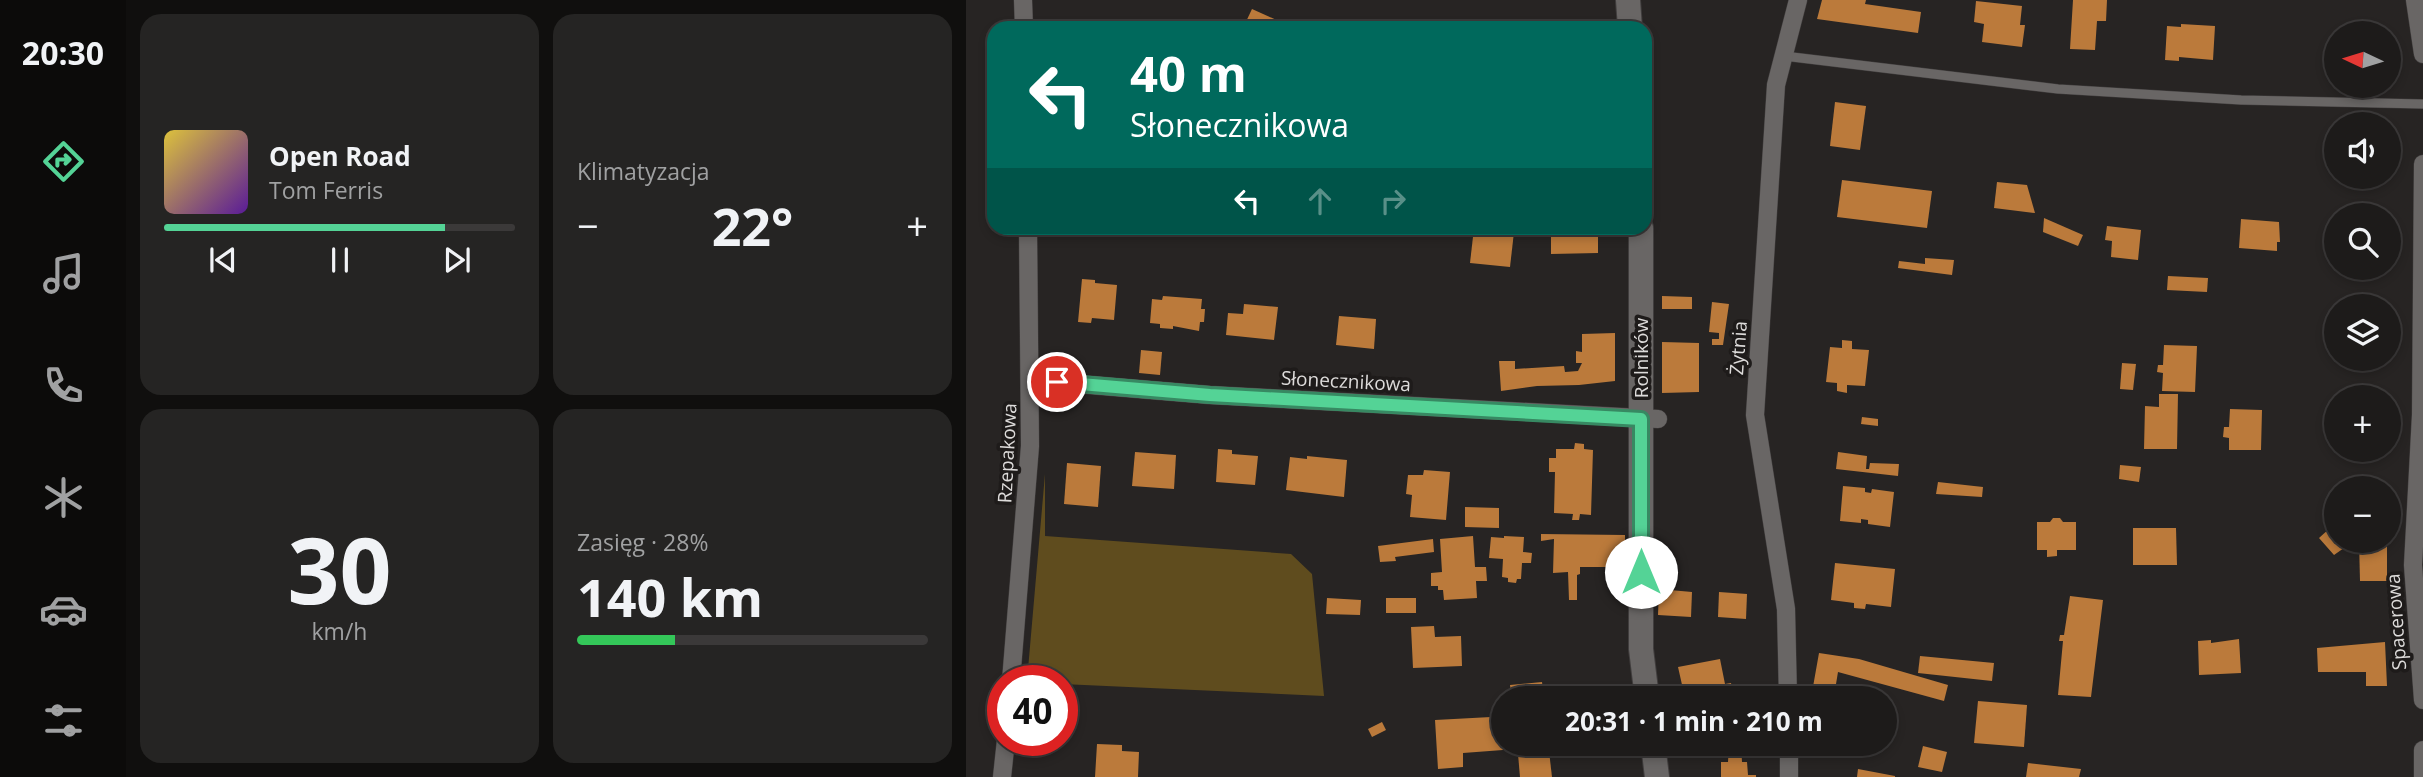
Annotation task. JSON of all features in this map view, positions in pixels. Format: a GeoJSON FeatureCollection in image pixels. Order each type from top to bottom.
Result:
{"type":"FeatureCollection","features":[{"type":"Feature","properties":{"kind":"street"},"geometry":{"type":"LineString","coordinates":[[1023,0],[1024,21]]}},
{"type":"Feature","properties":{"kind":"street"},"geometry":{"type":"LineString","coordinates":[[1628,0],[1630,21]]}},
{"type":"Feature","properties":{"kind":"street","name":"Żytnia"},"geometry":{"type":"LineString","coordinates":[[1788,686],[1786,609],[1755,415],[1776,85],[1798,0]]}},
{"type":"Feature","properties":{"kind":"street"},"geometry":{"type":"LineString","coordinates":[[2415,0],[2423,54]]}},
{"type":"Feature","properties":{"kind":"street","name":"Spacerowa"},"geometry":{"type":"LineString","coordinates":[[2423,164],[2421,415],[2413,565],[2423,700]]}},
{"type":"Feature","properties":{"kind":"street","name":"Rzepakowa"},"geometry":{"type":"LineString","coordinates":[[1012,665],[1030,446],[1028,235]]}},
{"type":"Feature","properties":{"kind":"street","name":"Rolników"},"geometry":{"type":"LineString","coordinates":[[1641,235],[1650,419],[1641,649],[1646,686]]}},
{"type":"Feature","properties":{"kind":"street","name":"Słonecznikowa"},"geometry":{"type":"LineString","coordinates":[[1031,380],[1210,395],[1650,419]]}},
{"type":"Feature","properties":{"kind":"street"},"geometry":{"type":"LineString","coordinates":[[2423,750],[2423,777]]}},
{"type":"Feature","properties":{"kind":"street"},"geometry":{"type":"LineString","coordinates":[[1002,777],[1004,756]]}},
{"type":"Feature","properties":{"kind":"street"},"geometry":{"type":"LineString","coordinates":[[1654,756],[1657,777]]}},
{"type":"Feature","properties":{"kind":"street"},"geometry":{"type":"LineString","coordinates":[[1789,756],[1789,777]]}},
{"type":"Feature","properties":{"kind":"lane"},"geometry":{"type":"LineString","coordinates":[[1784,56],[2058,89],[2241,100],[2423,104]]}},
{"type":"Feature","properties":{"kind":"shaded area"},"geometry":{"type":"Polygon","coordinates":[[[1045,474],[1045,536],[1291,554],[1312,574],[1324,696],[1078,685],[1078,665],[1028,665],[1045,474]]]}},
{"type":"Feature","properties":{"kind":"building"},"geometry":{"type":"Polygon","coordinates":[[[1822,0],[1866,0],[1865,4],[1921,12],[1918,33],[1817,19],[1822,0]]]}},
{"type":"Feature","properties":{"kind":"building"},"geometry":{"type":"Polygon","coordinates":[[[2073,0],[2107,0],[2106,21],[2097,21],[2095,50],[2070,49],[2073,0]]]}},
{"type":"Feature","properties":{"kind":"building"},"geometry":{"type":"Polygon","coordinates":[[[1976,1],[2022,6],[2020,25],[2025,25],[2022,47],[1982,42],[1984,24],[1974,22],[1976,1]]]}},
{"type":"Feature","properties":{"kind":"building"},"geometry":{"type":"Polygon","coordinates":[[[1252,9],[1279,21],[1246,21],[1252,9]]]}},
{"type":"Feature","properties":{"kind":"building"},"geometry":{"type":"Polygon","coordinates":[[[2181,24],[2215,26],[2213,60],[2179,57],[2179,61],[2165,60],[2167,26],[2181,27],[2181,24]]]}},
{"type":"Feature","properties":{"kind":"building"},"geometry":{"type":"Polygon","coordinates":[[[1835,102],[1866,106],[1860,150],[1830,146],[1835,102]]]}},
{"type":"Feature","properties":{"kind":"building"},"geometry":{"type":"Polygon","coordinates":[[[1842,180],[1932,191],[1927,228],[1837,217],[1842,180]]]}},
{"type":"Feature","properties":{"kind":"building"},"geometry":{"type":"Polygon","coordinates":[[[1997,182],[2027,185],[2035,213],[1994,208],[1997,182]]]}},
{"type":"Feature","properties":{"kind":"building"},"geometry":{"type":"Polygon","coordinates":[[[2044,218],[2083,235],[2078,246],[2043,232],[2044,218]]]}},
{"type":"Feature","properties":{"kind":"building"},"geometry":{"type":"Polygon","coordinates":[[[2241,219],[2279,222],[2280,242],[2277,242],[2277,251],[2239,248],[2241,219]]]}},
{"type":"Feature","properties":{"kind":"building"},"geometry":{"type":"Polygon","coordinates":[[[2107,226],[2141,230],[2138,260],[2111,257],[2112,241],[2105,240],[2107,226]]]}},
{"type":"Feature","properties":{"kind":"building"},"geometry":{"type":"Polygon","coordinates":[[[1473,235],[1514,235],[1510,267],[1470,263],[1473,235]]]}},
{"type":"Feature","properties":{"kind":"building"},"geometry":{"type":"Polygon","coordinates":[[[1551,235],[1598,235],[1598,253],[1551,254],[1551,235]]]}},
{"type":"Feature","properties":{"kind":"building"},"geometry":{"type":"Polygon","coordinates":[[[1925,258],[1954,260],[1952,275],[1898,268],[1899,261],[1925,264],[1925,258]]]}},
{"type":"Feature","properties":{"kind":"building"},"geometry":{"type":"Polygon","coordinates":[[[2168,276],[2208,278],[2207,292],[2167,290],[2168,276]]]}},
{"type":"Feature","properties":{"kind":"building"},"geometry":{"type":"Polygon","coordinates":[[[1082,279],[1117,285],[1114,320],[1092,318],[1091,323],[1078,322],[1082,279]]]}},
{"type":"Feature","properties":{"kind":"building"},"geometry":{"type":"Polygon","coordinates":[[[1163,296],[1202,299],[1201,309],[1205,309],[1204,322],[1200,322],[1199,331],[1173,326],[1173,329],[1160,328],[1160,324],[1150,323],[1152,299],[1162,300],[1163,296]]]}},
{"type":"Feature","properties":{"kind":"building"},"geometry":{"type":"Polygon","coordinates":[[[1662,296],[1692,297],[1692,309],[1662,309],[1662,296]]]}},
{"type":"Feature","properties":{"kind":"building"},"geometry":{"type":"Polygon","coordinates":[[[1712,302],[1729,304],[1723,345],[1712,345],[1712,339],[1719,339],[1719,333],[1709,332],[1712,302]]]}},
{"type":"Feature","properties":{"kind":"building"},"geometry":{"type":"Polygon","coordinates":[[[1244,304],[1278,307],[1274,340],[1226,335],[1228,313],[1243,314],[1244,304]]]}},
{"type":"Feature","properties":{"kind":"building"},"geometry":{"type":"Polygon","coordinates":[[[1339,316],[1376,319],[1374,349],[1336,345],[1339,316]]]}},
{"type":"Feature","properties":{"kind":"building"},"geometry":{"type":"Polygon","coordinates":[[[1615,333],[1615,381],[1501,391],[1499,361],[1515,361],[1515,369],[1564,366],[1565,372],[1578,371],[1582,363],[1576,363],[1576,351],[1582,352],[1582,334],[1615,333]]]}},
{"type":"Feature","properties":{"kind":"building"},"geometry":{"type":"Polygon","coordinates":[[[1842,340],[1852,341],[1852,349],[1869,350],[1865,386],[1847,385],[1847,393],[1837,391],[1837,383],[1826,382],[1830,347],[1842,348],[1842,340]]]}},
{"type":"Feature","properties":{"kind":"building"},"geometry":{"type":"Polygon","coordinates":[[[1662,342],[1699,343],[1699,392],[1662,393],[1662,342]]]}},
{"type":"Feature","properties":{"kind":"building"},"geometry":{"type":"Polygon","coordinates":[[[2164,345],[2197,346],[2195,392],[2162,391],[2163,373],[2157,372],[2158,365],[2163,365],[2164,345]]]}},
{"type":"Feature","properties":{"kind":"building"},"geometry":{"type":"Polygon","coordinates":[[[1141,350],[1162,352],[1160,375],[1139,373],[1141,350]]]}},
{"type":"Feature","properties":{"kind":"building"},"geometry":{"type":"Polygon","coordinates":[[[2122,363],[2136,364],[2133,390],[2120,389],[2122,363]]]}},
{"type":"Feature","properties":{"kind":"building"},"geometry":{"type":"Polygon","coordinates":[[[2159,394],[2178,394],[2177,449],[2144,449],[2145,406],[2159,407],[2159,394]]]}},
{"type":"Feature","properties":{"kind":"building"},"geometry":{"type":"Polygon","coordinates":[[[2230,409],[2262,410],[2261,450],[2229,450],[2229,438],[2223,437],[2224,427],[2229,427],[2230,409]]]}},
{"type":"Feature","properties":{"kind":"building"},"geometry":{"type":"Polygon","coordinates":[[[1862,417],[1878,419],[1878,426],[1861,424],[1862,417]]]}},
{"type":"Feature","properties":{"kind":"building"},"geometry":{"type":"Polygon","coordinates":[[[1575,443],[1584,444],[1584,449],[1593,450],[1591,515],[1580,514],[1579,520],[1572,520],[1573,514],[1554,513],[1555,472],[1549,472],[1549,458],[1556,458],[1556,449],[1574,449],[1575,443]]]}},
{"type":"Feature","properties":{"kind":"building"},"geometry":{"type":"Polygon","coordinates":[[[1218,449],[1232,450],[1232,454],[1258,456],[1255,485],[1216,482],[1218,449]]]}},
{"type":"Feature","properties":{"kind":"building"},"geometry":{"type":"Polygon","coordinates":[[[1135,452],[1176,455],[1174,489],[1132,486],[1135,452]]]}},
{"type":"Feature","properties":{"kind":"building"},"geometry":{"type":"Polygon","coordinates":[[[1838,452],[1867,456],[1866,469],[1869,469],[1870,463],[1899,464],[1898,476],[1836,469],[1838,452]]]}},
{"type":"Feature","properties":{"kind":"building"},"geometry":{"type":"Polygon","coordinates":[[[1307,456],[1347,460],[1344,497],[1286,490],[1290,457],[1307,459],[1307,456]]]}},
{"type":"Feature","properties":{"kind":"building"},"geometry":{"type":"Polygon","coordinates":[[[1067,463],[1101,466],[1098,507],[1064,504],[1067,463]]]}},
{"type":"Feature","properties":{"kind":"building"},"geometry":{"type":"Polygon","coordinates":[[[2120,465],[2141,467],[2139,482],[2119,479],[2120,465]]]}},
{"type":"Feature","properties":{"kind":"building"},"geometry":{"type":"Polygon","coordinates":[[[1424,470],[1450,472],[1446,520],[1410,517],[1412,495],[1406,494],[1408,475],[1423,475],[1424,470]]]}},
{"type":"Feature","properties":{"kind":"building"},"geometry":{"type":"Polygon","coordinates":[[[1938,482],[1983,487],[1982,497],[1936,494],[1938,482]]]}},
{"type":"Feature","properties":{"kind":"building"},"geometry":{"type":"Polygon","coordinates":[[[1843,486],[1865,488],[1865,492],[1871,493],[1872,489],[1894,492],[1890,527],[1868,524],[1868,520],[1861,519],[1861,523],[1840,521],[1843,486]]]}},
{"type":"Feature","properties":{"kind":"building"},"geometry":{"type":"Polygon","coordinates":[[[1465,507],[1499,508],[1499,528],[1465,527],[1465,507]]]}},
{"type":"Feature","properties":{"kind":"building"},"geometry":{"type":"Polygon","coordinates":[[[2053,518],[2060,518],[2063,522],[2076,522],[2076,550],[2057,550],[2057,556],[2047,557],[2047,550],[2037,550],[2037,522],[2050,522],[2053,518]]]}},
{"type":"Feature","properties":{"kind":"building"},"geometry":{"type":"Polygon","coordinates":[[[2133,528],[2176,528],[2177,565],[2133,565],[2133,528]]]}},
{"type":"Feature","properties":{"kind":"building"},"geometry":{"type":"Polygon","coordinates":[[[1541,534],[1625,535],[1625,567],[1580,567],[1580,574],[1577,575],[1577,600],[1569,600],[1568,572],[1553,573],[1554,539],[1541,541],[1541,534]]]}},
{"type":"Feature","properties":{"kind":"building"},"geometry":{"type":"Polygon","coordinates":[[[1473,536],[1475,567],[1486,567],[1487,581],[1476,581],[1477,598],[1444,600],[1443,590],[1438,590],[1438,586],[1431,586],[1431,573],[1442,572],[1440,539],[1473,536]]]}},
{"type":"Feature","properties":{"kind":"building"},"geometry":{"type":"Polygon","coordinates":[[[1491,537],[1524,537],[1523,552],[1532,553],[1531,563],[1522,563],[1521,579],[1517,579],[1516,583],[1508,582],[1508,578],[1502,577],[1503,559],[1489,558],[1491,537]]]}},
{"type":"Feature","properties":{"kind":"building"},"geometry":{"type":"Polygon","coordinates":[[[1433,539],[1434,552],[1395,557],[1396,561],[1380,562],[1378,546],[1433,539]]]}},
{"type":"Feature","properties":{"kind":"building"},"geometry":{"type":"Polygon","coordinates":[[[2359,553],[2387,553],[2387,581],[2360,581],[2359,553]]]}},
{"type":"Feature","properties":{"kind":"building"},"geometry":{"type":"Polygon","coordinates":[[[1835,563],[1895,569],[1891,607],[1866,604],[1865,609],[1854,608],[1854,603],[1831,600],[1835,563]]]}},
{"type":"Feature","properties":{"kind":"building"},"geometry":{"type":"Polygon","coordinates":[[[1659,589],[1692,592],[1691,617],[1658,615],[1659,589]]]}},
{"type":"Feature","properties":{"kind":"building"},"geometry":{"type":"Polygon","coordinates":[[[1719,592],[1747,594],[1746,619],[1718,617],[1719,592]]]}},
{"type":"Feature","properties":{"kind":"building"},"geometry":{"type":"Polygon","coordinates":[[[2070,596],[2103,600],[2091,697],[2058,695],[2063,641],[2059,641],[2060,635],[2064,635],[2070,596]]]}},
{"type":"Feature","properties":{"kind":"building"},"geometry":{"type":"Polygon","coordinates":[[[1327,598],[1361,600],[1360,615],[1326,614],[1327,598]]]}},
{"type":"Feature","properties":{"kind":"building"},"geometry":{"type":"Polygon","coordinates":[[[1386,598],[1416,598],[1416,613],[1386,613],[1386,598]]]}},
{"type":"Feature","properties":{"kind":"building"},"geometry":{"type":"Polygon","coordinates":[[[1434,626],[1435,637],[1461,636],[1462,666],[1413,668],[1411,627],[1434,626]]]}},
{"type":"Feature","properties":{"kind":"building"},"geometry":{"type":"Polygon","coordinates":[[[2239,639],[2241,673],[2199,675],[2198,641],[2211,640],[2211,643],[2239,639]]]}},
{"type":"Feature","properties":{"kind":"building"},"geometry":{"type":"Polygon","coordinates":[[[2385,642],[2387,686],[2366,686],[2366,672],[2318,672],[2317,648],[2385,642]]]}},
{"type":"Feature","properties":{"kind":"building"},"geometry":{"type":"Polygon","coordinates":[[[1819,653],[1859,659],[1948,685],[1944,701],[1838,672],[1836,686],[1813,686],[1819,653]]]}},
{"type":"Feature","properties":{"kind":"building"},"geometry":{"type":"Polygon","coordinates":[[[1920,656],[1994,663],[1992,681],[1918,673],[1920,656]]]}},
{"type":"Feature","properties":{"kind":"building"},"geometry":{"type":"Polygon","coordinates":[[[1720,659],[1725,684],[1731,683],[1732,686],[1682,686],[1678,667],[1720,659]]]}},
{"type":"Feature","properties":{"kind":"building"},"geometry":{"type":"Polygon","coordinates":[[[1542,682],[1542,686],[1510,686],[1542,682]]]}},
{"type":"Feature","properties":{"kind":"building"},"geometry":{"type":"Polygon","coordinates":[[[1978,701],[2027,705],[2024,747],[1974,743],[1978,701]]]}},
{"type":"Feature","properties":{"kind":"building"},"geometry":{"type":"Polygon","coordinates":[[[1491,717],[1491,751],[1463,753],[1463,767],[1438,769],[1435,720],[1491,717]]]}},
{"type":"Feature","properties":{"kind":"building"},"geometry":{"type":"Polygon","coordinates":[[[1382,722],[1386,730],[1372,737],[1368,729],[1382,722]]]}},
{"type":"Feature","properties":{"kind":"building"},"geometry":{"type":"Polygon","coordinates":[[[1097,744],[1122,745],[1122,751],[1139,752],[1138,777],[1095,777],[1097,744]]]}},
{"type":"Feature","properties":{"kind":"building"},"geometry":{"type":"Polygon","coordinates":[[[1923,746],[1947,752],[1942,772],[1918,767],[1923,746]]]}},
{"type":"Feature","properties":{"kind":"building"},"geometry":{"type":"Polygon","coordinates":[[[1518,756],[1550,756],[1552,777],[1520,777],[1518,756]]]}},
{"type":"Feature","properties":{"kind":"building"},"geometry":{"type":"Polygon","coordinates":[[[1728,756],[1742,756],[1742,762],[1747,762],[1748,775],[1756,777],[1721,777],[1721,762],[1728,762],[1728,756]]]}},
{"type":"Feature","properties":{"kind":"building"},"geometry":{"type":"Polygon","coordinates":[[[2028,763],[2081,769],[2079,777],[2026,777],[2028,763]]]}},
{"type":"Feature","properties":{"kind":"building"},"geometry":{"type":"Polygon","coordinates":[[[1858,769],[1895,776],[1895,777],[1857,777],[1858,769]]]}},
{"type":"Feature","properties":{"kind":"route"},"geometry":{"type":"LineString","coordinates":[[1057,382],[1210,395],[1641,419],[1641,572]]}}]}
